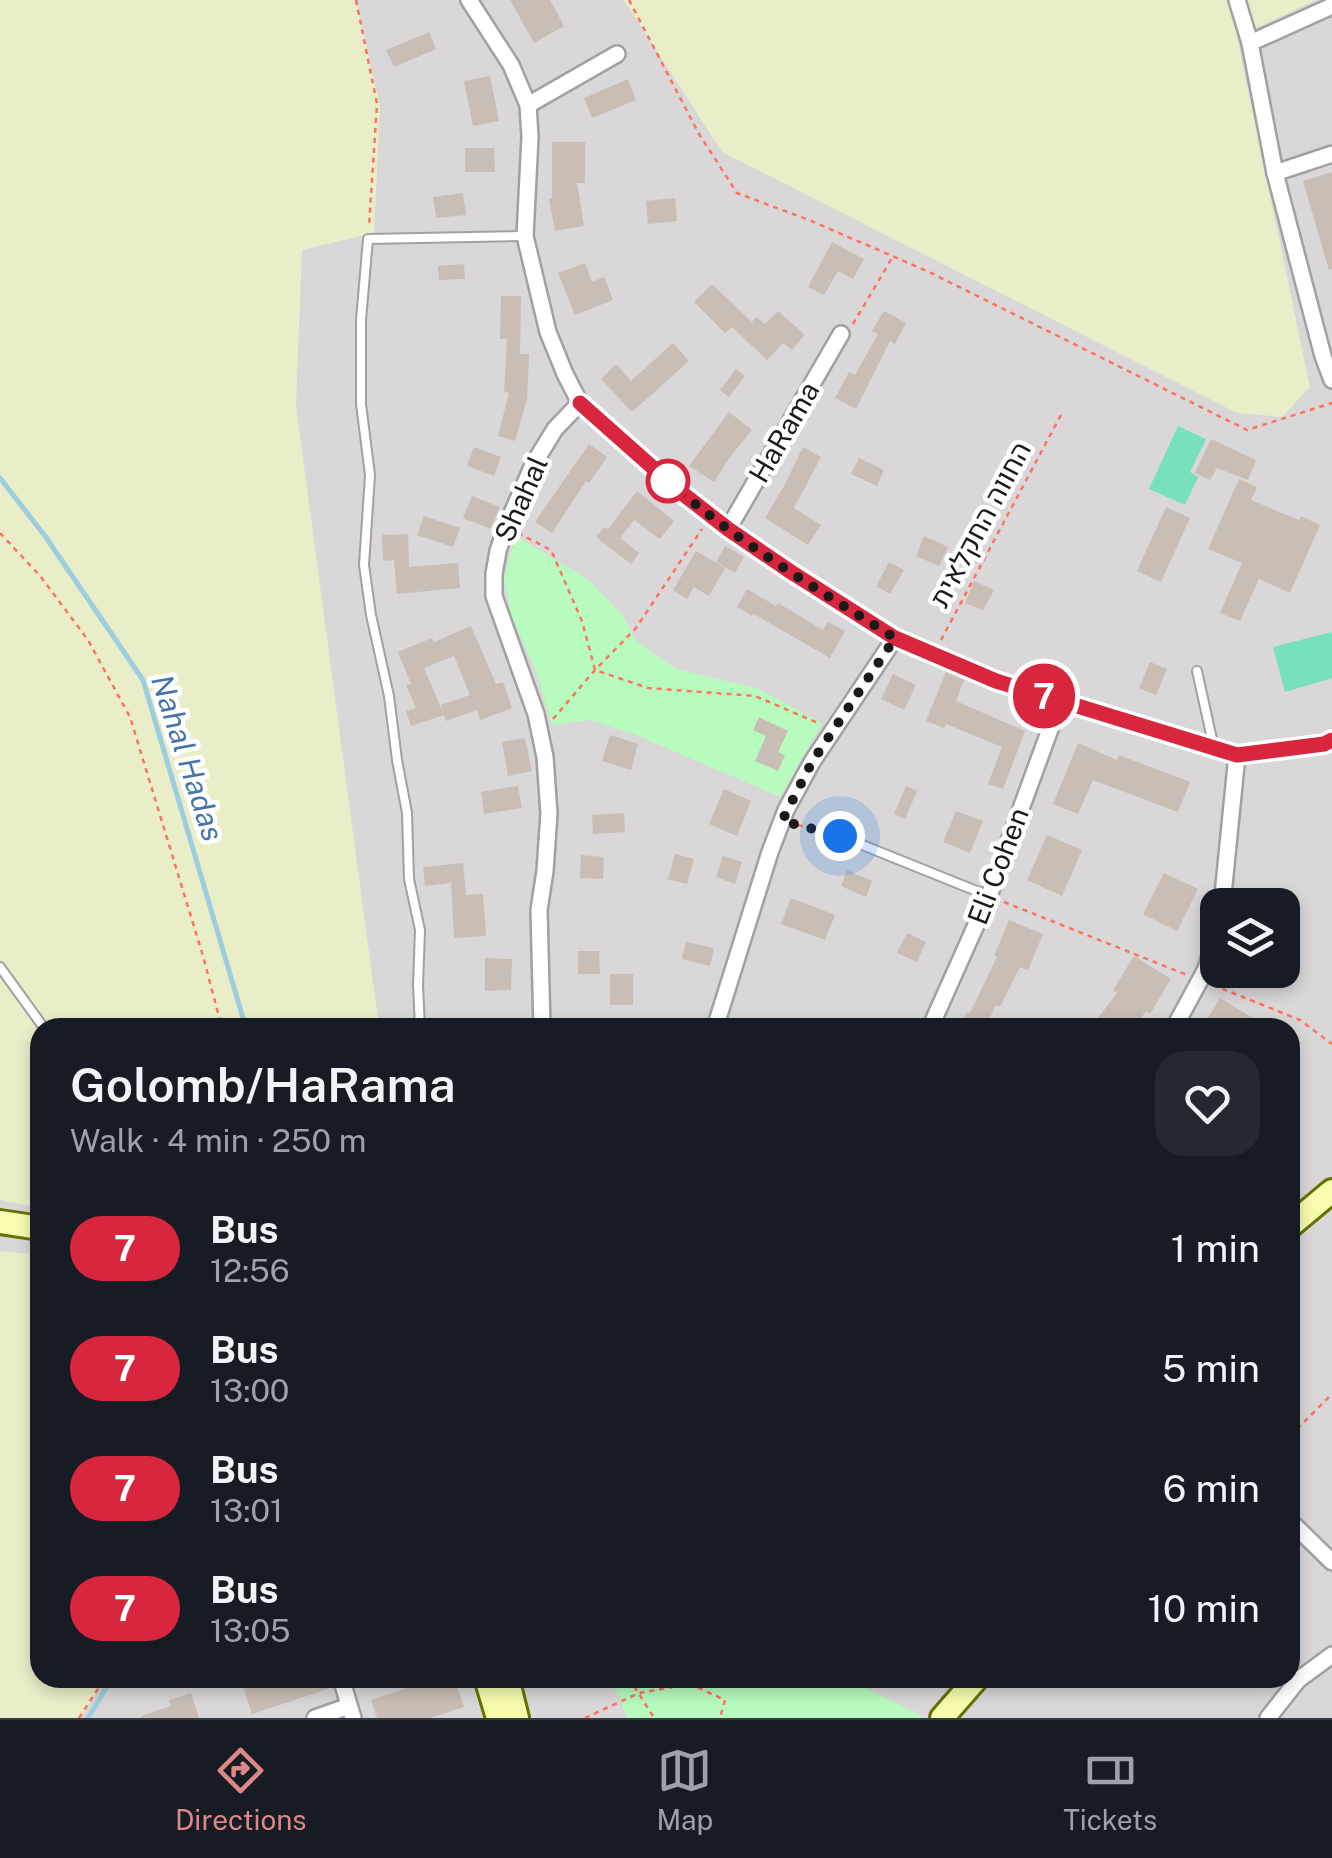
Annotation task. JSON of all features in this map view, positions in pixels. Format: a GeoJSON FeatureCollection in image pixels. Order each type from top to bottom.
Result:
{"type":"FeatureCollection","features":[{"type":"Feature","properties":{"kind":"street"},"geometry":{"type":"LineString","coordinates":[[469,0],[511,65],[528,105],[525,236],[548,332],[565,374],[580,403],[678,490],[791,572],[895,638],[996,681],[1237,755],[1332,740]]}},
{"type":"Feature","properties":{"kind":"street"},"geometry":{"type":"LineString","coordinates":[[1237,0],[1250,43],[1275,173],[1332,380]]}},
{"type":"Feature","properties":{"kind":"street"},"geometry":{"type":"LineString","coordinates":[[1250,43],[1332,6]]}},
{"type":"Feature","properties":{"kind":"street"},"geometry":{"type":"LineString","coordinates":[[528,105],[618,54]]}},
{"type":"Feature","properties":{"kind":"street"},"geometry":{"type":"LineString","coordinates":[[1275,173],[1332,154]]}},
{"type":"Feature","properties":{"kind":"street","name":"HaRama"},"geometry":{"type":"LineString","coordinates":[[728,529],[841,334]]}},
{"type":"Feature","properties":{"kind":"street","name":"Shahal"},"geometry":{"type":"LineString","coordinates":[[542,1018],[539,910],[549,812],[544,757],[536,714],[494,596],[494,574],[506,527],[532,466],[555,429],[580,403]]}},
{"type":"Feature","properties":{"kind":"street"},"geometry":{"type":"LineString","coordinates":[[718,1018],[782,821],[812,762],[895,638]]}},
{"type":"Feature","properties":{"kind":"street","name":"Eli Cohen"},"geometry":{"type":"LineString","coordinates":[[934,1018],[989,896],[1060,702]]}},
{"type":"Feature","properties":{"kind":"street"},"geometry":{"type":"LineString","coordinates":[[1224,888],[1237,755]]}},
{"type":"Feature","properties":{"kind":"street"},"geometry":{"type":"LineString","coordinates":[[1180,1018],[1200,981]]}},
{"type":"Feature","properties":{"kind":"street"},"geometry":{"type":"LineString","coordinates":[[1300,1218],[1332,1191]]}},
{"type":"Feature","properties":{"kind":"street"},"geometry":{"type":"LineString","coordinates":[[0,1225],[30,1230]]}},
{"type":"Feature","properties":{"kind":"street"},"geometry":{"type":"LineString","coordinates":[[1300,1531],[1331,1560]]}},
{"type":"Feature","properties":{"kind":"street"},"geometry":{"type":"LineString","coordinates":[[1300,1679],[1332,1655]]}},
{"type":"Feature","properties":{"kind":"street"},"geometry":{"type":"LineString","coordinates":[[315,1718],[351,1712],[344,1688]]}},
{"type":"Feature","properties":{"kind":"street"},"geometry":{"type":"LineString","coordinates":[[489,1688],[498,1718]]}},
{"type":"Feature","properties":{"kind":"street"},"geometry":{"type":"LineString","coordinates":[[509,1688],[517,1718]]}},
{"type":"Feature","properties":{"kind":"street"},"geometry":{"type":"LineString","coordinates":[[942,1718],[969,1688]]}},
{"type":"Feature","properties":{"kind":"street"},"geometry":{"type":"LineString","coordinates":[[1268,1718],[1292,1688]]}},
{"type":"Feature","properties":{"kind":"lane"},"geometry":{"type":"LineString","coordinates":[[420,1018],[420,930],[409,879],[408,814],[364,565],[370,474],[361,404],[360,320],[368,239],[525,236]]}},
{"type":"Feature","properties":{"kind":"lane"},"geometry":{"type":"LineString","coordinates":[[1197,671],[1214,748]]}},
{"type":"Feature","properties":{"kind":"lane"},"geometry":{"type":"LineString","coordinates":[[840,836],[989,896]]}},
{"type":"Feature","properties":{"kind":"lane"},"geometry":{"type":"LineString","coordinates":[[0,967],[37,1018]]}},
{"type":"Feature","properties":{"kind":"path"},"geometry":{"type":"LineString","coordinates":[[356,0],[377,104],[368,239]]}},
{"type":"Feature","properties":{"kind":"path"},"geometry":{"type":"LineString","coordinates":[[629,0],[699,134],[736,194],[809,220],[927,271],[1247,430],[1332,402]]}},
{"type":"Feature","properties":{"kind":"path"},"geometry":{"type":"LineString","coordinates":[[841,334],[851,328],[893,257]]}},
{"type":"Feature","properties":{"kind":"path","name":"החווה החקלאית"},"geometry":{"type":"LineString","coordinates":[[933,654],[1062,412]]}},
{"type":"Feature","properties":{"kind":"path"},"geometry":{"type":"LineString","coordinates":[[540,735],[636,628],[711,516]]}},
{"type":"Feature","properties":{"kind":"path"},"geometry":{"type":"LineString","coordinates":[[506,527],[551,550],[582,621],[595,670]]}},
{"type":"Feature","properties":{"kind":"path"},"geometry":{"type":"LineString","coordinates":[[0,533],[41,576],[88,640],[130,717],[219,1018]]}},
{"type":"Feature","properties":{"kind":"path"},"geometry":{"type":"LineString","coordinates":[[595,670],[648,688],[755,696],[833,730]]}},
{"type":"Feature","properties":{"kind":"path"},"geometry":{"type":"LineString","coordinates":[[782,821],[840,836]]}},
{"type":"Feature","properties":{"kind":"path"},"geometry":{"type":"LineString","coordinates":[[989,896],[1200,981]]}},
{"type":"Feature","properties":{"kind":"path"},"geometry":{"type":"LineString","coordinates":[[1220,988],[1296,1018]]}},
{"type":"Feature","properties":{"kind":"path"},"geometry":{"type":"LineString","coordinates":[[1300,1020],[1332,1044]]}},
{"type":"Feature","properties":{"kind":"path"},"geometry":{"type":"LineString","coordinates":[[1300,1426],[1332,1394]]}},
{"type":"Feature","properties":{"kind":"path"},"geometry":{"type":"LineString","coordinates":[[79,1718],[98,1688]]}},
{"type":"Feature","properties":{"kind":"path"},"geometry":{"type":"LineString","coordinates":[[635,1688],[654,1718]]}},
{"type":"Feature","properties":{"kind":"path"},"geometry":{"type":"LineString","coordinates":[[585,1718],[639,1694],[670,1688]]}},
{"type":"Feature","properties":{"kind":"path"},"geometry":{"type":"LineString","coordinates":[[699,1688],[725,1700],[720,1718]]}},
{"type":"Feature","properties":{"kind":"shaded area"},"geometry":{"type":"Polygon","coordinates":[[[0,0],[1332,0],[1332,1718],[0,1718],[0,0]]]}},
{"type":"Feature","properties":{"kind":"green space"},"geometry":{"type":"Polygon","coordinates":[[[0,0],[356,0],[380,107],[374,233],[302,250],[296,405],[378,1018],[30,1018],[30,1206],[0,1200],[0,0]]]}},
{"type":"Feature","properties":{"kind":"green space"},"geometry":{"type":"Polygon","coordinates":[[[624,0],[1316,0],[1237,37],[1310,387],[1282,417],[1237,413],[722,152],[624,0]]]}},
{"type":"Feature","properties":{"kind":"green space"},"geometry":{"type":"Polygon","coordinates":[[[1178,426],[1206,439],[1190,472],[1198,477],[1185,505],[1149,489],[1178,426]]]}},
{"type":"Feature","properties":{"kind":"green space"},"geometry":{"type":"Polygon","coordinates":[[[516,536],[590,581],[622,615],[638,643],[676,669],[759,689],[822,723],[780,797],[636,735],[590,720],[552,725],[535,668],[512,618],[504,578],[516,536]]]}},
{"type":"Feature","properties":{"kind":"green space"},"geometry":{"type":"Polygon","coordinates":[[[1332,632],[1332,678],[1285,692],[1273,647],[1332,632]]]}},
{"type":"Feature","properties":{"kind":"green space"},"geometry":{"type":"Polygon","coordinates":[[[0,1251],[30,1254],[30,1688],[99,1688],[81,1718],[0,1718],[0,1251]]]}},
{"type":"Feature","properties":{"kind":"green space"},"geometry":{"type":"Polygon","coordinates":[[[614,1688],[866,1688],[922,1716],[920,1718],[628,1718],[614,1688]]]}},
{"type":"Feature","properties":{"kind":"building"},"geometry":{"type":"Polygon","coordinates":[[[510,0],[550,0],[564,26],[534,43],[510,0]]]}},
{"type":"Feature","properties":{"kind":"building"},"geometry":{"type":"Polygon","coordinates":[[[429,32],[436,49],[394,67],[386,50],[429,32]]]}},
{"type":"Feature","properties":{"kind":"building"},"geometry":{"type":"Polygon","coordinates":[[[490,76],[499,121],[473,126],[464,81],[490,76]]]}},
{"type":"Feature","properties":{"kind":"building"},"geometry":{"type":"Polygon","coordinates":[[[628,79],[636,100],[592,118],[584,98],[628,79]]]}},
{"type":"Feature","properties":{"kind":"building"},"geometry":{"type":"Polygon","coordinates":[[[552,142],[585,142],[585,183],[577,183],[584,226],[555,231],[549,199],[552,142]]]}},
{"type":"Feature","properties":{"kind":"building"},"geometry":{"type":"Polygon","coordinates":[[[465,148],[494,148],[495,172],[465,172],[465,148]]]}},
{"type":"Feature","properties":{"kind":"building"},"geometry":{"type":"Polygon","coordinates":[[[1332,172],[1332,269],[1329,270],[1303,181],[1332,172]]]}},
{"type":"Feature","properties":{"kind":"building"},"geometry":{"type":"Polygon","coordinates":[[[463,193],[466,215],[436,218],[433,197],[463,193]]]}},
{"type":"Feature","properties":{"kind":"building"},"geometry":{"type":"Polygon","coordinates":[[[675,198],[677,221],[648,224],[646,201],[675,198]]]}},
{"type":"Feature","properties":{"kind":"building"},"geometry":{"type":"Polygon","coordinates":[[[832,242],[864,259],[853,279],[838,271],[824,295],[808,287],[832,242]]]}},
{"type":"Feature","properties":{"kind":"building"},"geometry":{"type":"Polygon","coordinates":[[[585,263],[592,282],[604,277],[613,300],[575,315],[558,273],[585,263]]]}},
{"type":"Feature","properties":{"kind":"building"},"geometry":{"type":"Polygon","coordinates":[[[464,264],[465,279],[439,280],[438,266],[464,264]]]}},
{"type":"Feature","properties":{"kind":"building"},"geometry":{"type":"Polygon","coordinates":[[[712,284],[752,322],[756,317],[765,324],[778,311],[805,335],[792,350],[783,343],[767,360],[732,327],[725,333],[694,302],[712,284]]]}},
{"type":"Feature","properties":{"kind":"building"},"geometry":{"type":"Polygon","coordinates":[[[501,296],[521,296],[520,354],[529,354],[527,399],[515,441],[498,436],[509,393],[504,392],[507,339],[500,339],[501,296]]]}},
{"type":"Feature","properties":{"kind":"building"},"geometry":{"type":"Polygon","coordinates":[[[884,311],[906,323],[895,344],[890,341],[856,409],[835,398],[849,372],[855,375],[878,334],[872,331],[884,311]]]}},
{"type":"Feature","properties":{"kind":"building"},"geometry":{"type":"Polygon","coordinates":[[[673,343],[689,361],[632,412],[601,379],[616,364],[631,381],[673,343]]]}},
{"type":"Feature","properties":{"kind":"building"},"geometry":{"type":"Polygon","coordinates":[[[736,369],[745,376],[729,397],[720,390],[736,369]]]}},
{"type":"Feature","properties":{"kind":"building"},"geometry":{"type":"Polygon","coordinates":[[[729,412],[752,430],[714,482],[689,466],[729,412]]]}},
{"type":"Feature","properties":{"kind":"building"},"geometry":{"type":"Polygon","coordinates":[[[1211,439],[1256,460],[1248,480],[1217,468],[1210,480],[1195,473],[1211,439]]]}},
{"type":"Feature","properties":{"kind":"building"},"geometry":{"type":"Polygon","coordinates":[[[589,444],[607,457],[552,533],[535,522],[589,444]]]}},
{"type":"Feature","properties":{"kind":"building"},"geometry":{"type":"Polygon","coordinates":[[[474,447],[501,457],[494,476],[467,466],[474,447]]]}},
{"type":"Feature","properties":{"kind":"building"},"geometry":{"type":"Polygon","coordinates":[[[803,447],[821,457],[794,508],[821,525],[808,545],[765,518],[803,447]]]}},
{"type":"Feature","properties":{"kind":"building"},"geometry":{"type":"Polygon","coordinates":[[[859,458],[884,470],[877,486],[851,474],[859,458]]]}},
{"type":"Feature","properties":{"kind":"building"},"geometry":{"type":"Polygon","coordinates":[[[1239,479],[1257,487],[1251,500],[1320,525],[1290,593],[1259,579],[1240,621],[1220,613],[1242,563],[1208,549],[1239,479]]]}},
{"type":"Feature","properties":{"kind":"building"},"geometry":{"type":"Polygon","coordinates":[[[637,491],[674,521],[660,539],[634,520],[620,538],[639,553],[631,564],[596,537],[604,527],[608,529],[637,491]]]}},
{"type":"Feature","properties":{"kind":"building"},"geometry":{"type":"Polygon","coordinates":[[[472,496],[500,507],[491,529],[463,518],[472,496]]]}},
{"type":"Feature","properties":{"kind":"building"},"geometry":{"type":"Polygon","coordinates":[[[1166,507],[1190,518],[1161,582],[1137,571],[1166,507]]]}},
{"type":"Feature","properties":{"kind":"building"},"geometry":{"type":"Polygon","coordinates":[[[424,516],[460,528],[453,547],[417,535],[424,516]]]}},
{"type":"Feature","properties":{"kind":"building"},"geometry":{"type":"Polygon","coordinates":[[[408,534],[409,567],[458,563],[460,588],[397,594],[394,560],[383,561],[382,535],[408,534]]]}},
{"type":"Feature","properties":{"kind":"building"},"geometry":{"type":"Polygon","coordinates":[[[924,536],[948,547],[939,566],[916,556],[924,536]]]}},
{"type":"Feature","properties":{"kind":"building"},"geometry":{"type":"Polygon","coordinates":[[[725,546],[744,557],[735,573],[716,562],[725,546]]]}},
{"type":"Feature","properties":{"kind":"building"},"geometry":{"type":"Polygon","coordinates":[[[696,551],[725,568],[709,596],[694,587],[687,599],[673,590],[696,551]]]}},
{"type":"Feature","properties":{"kind":"building"},"geometry":{"type":"Polygon","coordinates":[[[889,562],[904,570],[890,594],[876,586],[889,562]]]}},
{"type":"Feature","properties":{"kind":"building"},"geometry":{"type":"Polygon","coordinates":[[[974,581],[994,590],[983,610],[965,603],[974,581]]]}},
{"type":"Feature","properties":{"kind":"building"},"geometry":{"type":"Polygon","coordinates":[[[747,589],[823,630],[828,622],[845,631],[830,658],[737,607],[747,589]]]}},
{"type":"Feature","properties":{"kind":"building"},"geometry":{"type":"Polygon","coordinates":[[[471,626],[496,684],[503,682],[512,708],[480,720],[477,710],[446,721],[441,705],[470,695],[454,656],[424,668],[444,715],[411,726],[406,711],[416,708],[398,652],[471,626]]]}},
{"type":"Feature","properties":{"kind":"building"},"geometry":{"type":"Polygon","coordinates":[[[1150,662],[1167,669],[1156,695],[1139,688],[1150,662]]]}},
{"type":"Feature","properties":{"kind":"building"},"geometry":{"type":"Polygon","coordinates":[[[946,672],[964,680],[956,701],[1025,731],[1003,789],[988,784],[1002,747],[946,724],[944,728],[926,721],[946,672]]]}},
{"type":"Feature","properties":{"kind":"building"},"geometry":{"type":"Polygon","coordinates":[[[893,674],[916,685],[904,710],[881,699],[893,674]]]}},
{"type":"Feature","properties":{"kind":"building"},"geometry":{"type":"Polygon","coordinates":[[[759,717],[788,731],[778,752],[785,755],[778,771],[755,761],[766,736],[753,730],[759,717]]]}},
{"type":"Feature","properties":{"kind":"building"},"geometry":{"type":"Polygon","coordinates":[[[610,735],[638,744],[631,770],[602,761],[610,735]]]}},
{"type":"Feature","properties":{"kind":"building"},"geometry":{"type":"Polygon","coordinates":[[[525,738],[532,771],[508,776],[502,742],[525,738]]]}},
{"type":"Feature","properties":{"kind":"building"},"geometry":{"type":"Polygon","coordinates":[[[1078,743],[1117,760],[1119,755],[1190,782],[1178,812],[1093,780],[1078,814],[1053,804],[1078,743]]]}},
{"type":"Feature","properties":{"kind":"building"},"geometry":{"type":"Polygon","coordinates":[[[518,786],[522,808],[484,814],[481,792],[518,786]]]}},
{"type":"Feature","properties":{"kind":"building"},"geometry":{"type":"Polygon","coordinates":[[[906,786],[917,791],[905,819],[894,814],[906,786]]]}},
{"type":"Feature","properties":{"kind":"building"},"geometry":{"type":"Polygon","coordinates":[[[724,789],[751,801],[737,836],[709,824],[724,789]]]}},
{"type":"Feature","properties":{"kind":"building"},"geometry":{"type":"Polygon","coordinates":[[[956,811],[983,821],[970,853],[943,842],[956,811]]]}},
{"type":"Feature","properties":{"kind":"building"},"geometry":{"type":"Polygon","coordinates":[[[624,813],[625,832],[593,834],[592,815],[624,813]]]}},
{"type":"Feature","properties":{"kind":"building"},"geometry":{"type":"Polygon","coordinates":[[[1047,835],[1082,850],[1062,896],[1027,880],[1047,835]]]}},
{"type":"Feature","properties":{"kind":"building"},"geometry":{"type":"Polygon","coordinates":[[[675,854],[694,859],[687,884],[668,879],[675,854]]]}},
{"type":"Feature","properties":{"kind":"building"},"geometry":{"type":"Polygon","coordinates":[[[581,855],[604,857],[603,879],[580,878],[581,855]]]}},
{"type":"Feature","properties":{"kind":"building"},"geometry":{"type":"Polygon","coordinates":[[[723,856],[742,862],[735,884],[716,877],[723,856]]]}},
{"type":"Feature","properties":{"kind":"building"},"geometry":{"type":"Polygon","coordinates":[[[463,863],[466,895],[483,894],[486,936],[454,938],[451,883],[425,886],[423,867],[463,863]]]}},
{"type":"Feature","properties":{"kind":"building"},"geometry":{"type":"Polygon","coordinates":[[[847,870],[872,881],[866,897],[841,886],[847,870]]]}},
{"type":"Feature","properties":{"kind":"building"},"geometry":{"type":"Polygon","coordinates":[[[1164,873],[1198,889],[1177,931],[1143,914],[1164,873]]]}},
{"type":"Feature","properties":{"kind":"building"},"geometry":{"type":"Polygon","coordinates":[[[791,898],[835,915],[825,940],[781,924],[791,898]]]}},
{"type":"Feature","properties":{"kind":"building"},"geometry":{"type":"Polygon","coordinates":[[[1009,920],[1043,934],[1028,970],[1020,967],[1000,1007],[996,1005],[990,1018],[964,1018],[970,1013],[997,957],[994,956],[1009,920]]]}},
{"type":"Feature","properties":{"kind":"building"},"geometry":{"type":"Polygon","coordinates":[[[907,933],[926,942],[917,962],[897,953],[907,933]]]}},
{"type":"Feature","properties":{"kind":"building"},"geometry":{"type":"Polygon","coordinates":[[[686,942],[714,948],[710,966],[682,959],[686,942]]]}},
{"type":"Feature","properties":{"kind":"building"},"geometry":{"type":"Polygon","coordinates":[[[578,951],[599,951],[600,974],[578,974],[578,951]]]}},
{"type":"Feature","properties":{"kind":"building"},"geometry":{"type":"Polygon","coordinates":[[[1134,956],[1171,979],[1150,1014],[1146,1011],[1141,1018],[1098,1018],[1117,993],[1113,990],[1134,956]]]}},
{"type":"Feature","properties":{"kind":"building"},"geometry":{"type":"Polygon","coordinates":[[[485,958],[512,959],[511,990],[485,991],[485,958]]]}},
{"type":"Feature","properties":{"kind":"building"},"geometry":{"type":"Polygon","coordinates":[[[610,974],[633,974],[633,1005],[610,1005],[610,974]]]}},
{"type":"Feature","properties":{"kind":"building"},"geometry":{"type":"Polygon","coordinates":[[[1220,998],[1253,1018],[1208,1018],[1220,998]]]}},
{"type":"Feature","properties":{"kind":"building"},"geometry":{"type":"Polygon","coordinates":[[[328,1688],[328,1689],[252,1714],[244,1689],[328,1688]]]}},
{"type":"Feature","properties":{"kind":"building"},"geometry":{"type":"Polygon","coordinates":[[[407,1688],[457,1688],[464,1707],[431,1718],[377,1718],[371,1700],[407,1688]]]}},
{"type":"Feature","properties":{"kind":"building"},"geometry":{"type":"Polygon","coordinates":[[[191,1693],[199,1718],[141,1718],[171,1706],[169,1700],[191,1693]]]}},
{"type":"Feature","properties":{"kind":"waterway","name":"Nahal Hadas"},"geometry":{"type":"LineString","coordinates":[[0,478],[45,536],[143,680],[243,1018]]}},
{"type":"Feature","properties":{"kind":"waterway","name":"Nahal Hadas"},"geometry":{"type":"LineString","coordinates":[[88,1718],[106,1688]]}},
{"type":"Feature","properties":{"kind":"bus line","name":"7"},"geometry":{"type":"LineString","coordinates":[[580,403],[728,529],[895,638],[996,681],[1237,755],[1332,740]]}},
{"type":"Feature","properties":{"kind":"route"},"geometry":{"type":"LineString","coordinates":[[668,481],[728,529],[895,638],[812,762],[782,821],[840,836]]}}]}
